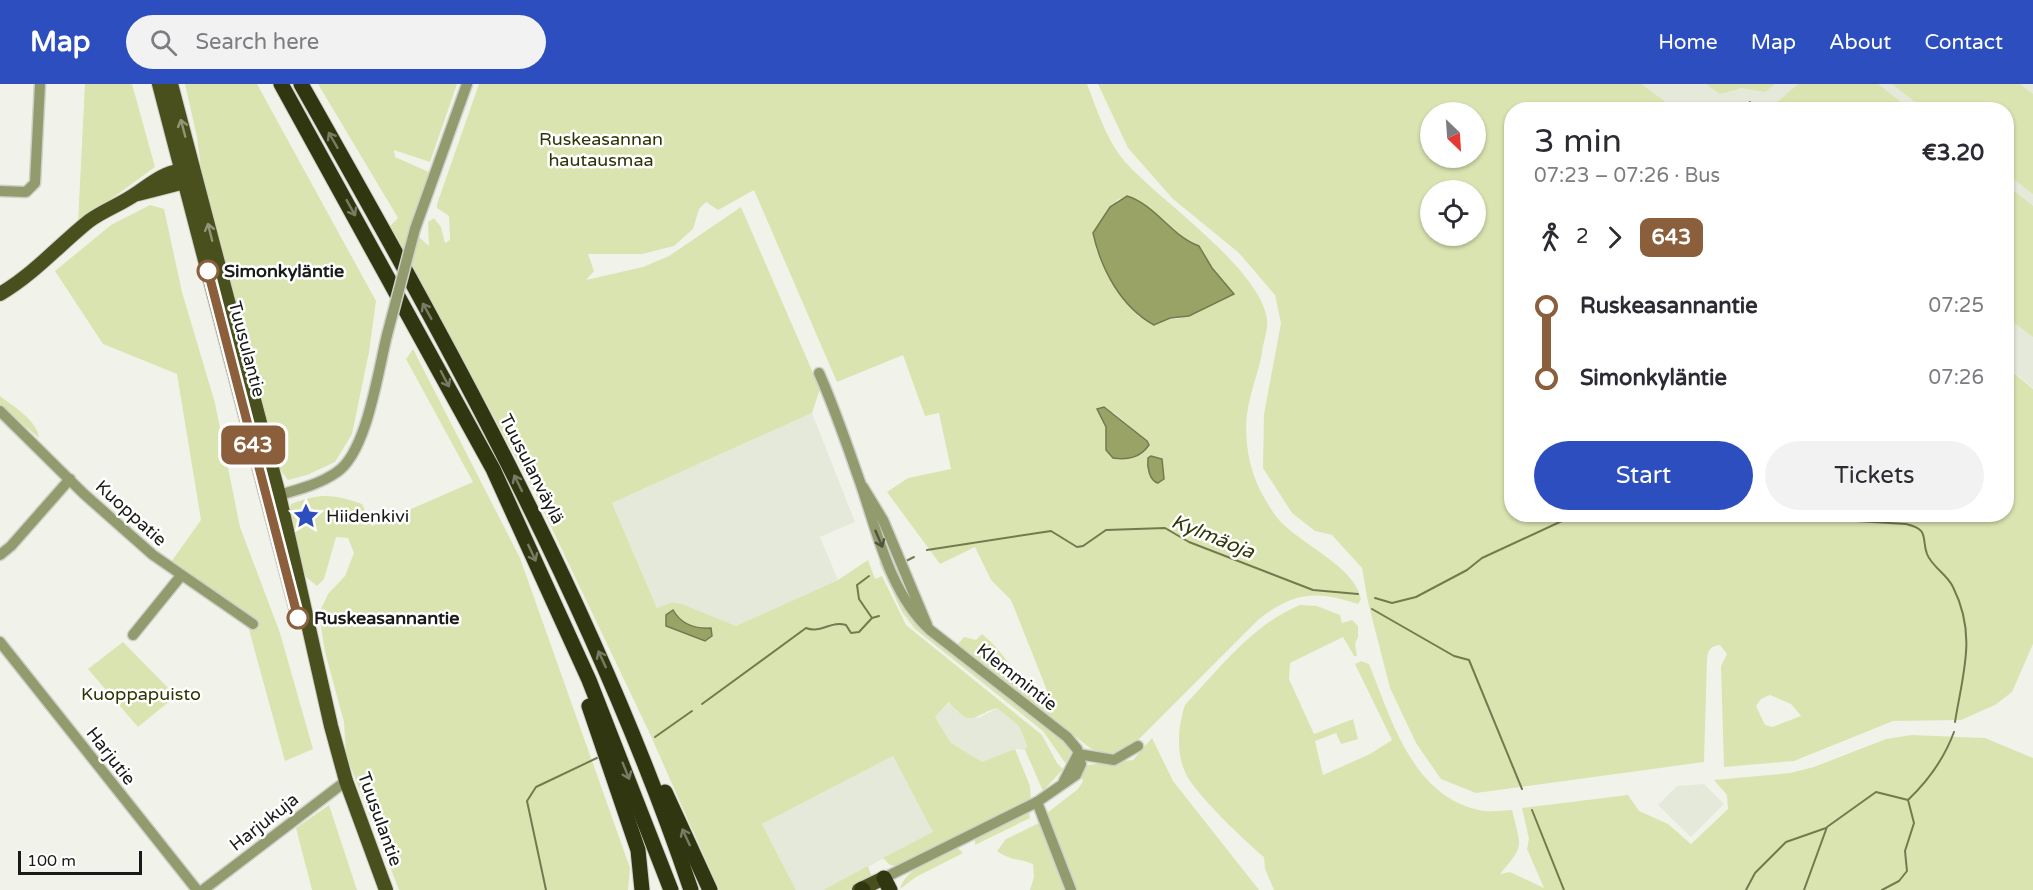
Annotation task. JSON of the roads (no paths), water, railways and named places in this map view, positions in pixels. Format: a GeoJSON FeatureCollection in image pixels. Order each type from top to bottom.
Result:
{"type":"FeatureCollection","features":[{"type":"Feature","properties":{"kind":"highway","name":"Tuusulanväylä"},"geometry":{"type":"LineString","coordinates":[[280,84],[443,374],[493,469],[594,691],[671,890]]}},
{"type":"Feature","properties":{"kind":"highway","name":"Tuusulanväylä"},"geometry":{"type":"LineString","coordinates":[[301,84],[458,366],[562,573],[619,696],[691,890]]}},
{"type":"Feature","properties":{"kind":"highway"},"geometry":{"type":"LineString","coordinates":[[550,593],[651,890]]}},
{"type":"Feature","properties":{"kind":"highway"},"geometry":{"type":"LineString","coordinates":[[619,696],[710,890]]}},
{"type":"Feature","properties":{"kind":"highway"},"geometry":{"type":"LineString","coordinates":[[638,850],[642,890]]}},
{"type":"Feature","properties":{"kind":"main road","name":"Tuusulantie"},"geometry":{"type":"LineString","coordinates":[[159,84],[188,175],[273,497],[314,682],[331,726],[346,781],[386,890]]}},
{"type":"Feature","properties":{"kind":"main road","name":"Tuusulantie"},"geometry":{"type":"LineString","coordinates":[[171,84],[188,175]]}},
{"type":"Feature","properties":{"kind":"main road"},"geometry":{"type":"LineString","coordinates":[[0,294],[24,278],[91,220],[136,194],[150,182],[188,175]]}},
{"type":"Feature","properties":{"kind":"street"},"geometry":{"type":"LineString","coordinates":[[0,191],[26,192],[35,183],[40,84]]}},
{"type":"Feature","properties":{"kind":"street"},"geometry":{"type":"LineString","coordinates":[[273,497],[335,474],[354,455],[363,431],[415,229],[467,84]]}},
{"type":"Feature","properties":{"kind":"street","name":"Klemmintie"},"geometry":{"type":"LineString","coordinates":[[819,374],[861,484],[873,499],[884,520],[930,630],[1067,737],[1077,749],[1078,754]]}},
{"type":"Feature","properties":{"kind":"street","name":"Kuoppatie"},"geometry":{"type":"LineString","coordinates":[[0,411],[119,527],[180,577],[253,624]]}},
{"type":"Feature","properties":{"kind":"street"},"geometry":{"type":"LineString","coordinates":[[0,555],[11,546],[69,479]]}},
{"type":"Feature","properties":{"kind":"street"},"geometry":{"type":"LineString","coordinates":[[133,635],[180,577]]}},
{"type":"Feature","properties":{"kind":"street","name":"Harjutie"},"geometry":{"type":"LineString","coordinates":[[0,642],[197,890]]}},
{"type":"Feature","properties":{"kind":"street"},"geometry":{"type":"LineString","coordinates":[[875,887],[919,860],[1036,802],[1076,775],[1080,764],[1078,754],[1114,760],[1138,746]]}},
{"type":"Feature","properties":{"kind":"street","name":"Harjukuja"},"geometry":{"type":"LineString","coordinates":[[202,890],[346,781]]}},
{"type":"Feature","properties":{"kind":"street"},"geometry":{"type":"LineString","coordinates":[[1036,802],[1071,890]]}},
{"type":"Feature","properties":{"kind":"waterway","name":"Kylmäoja"},"geometry":{"type":"LineString","coordinates":[[1375,598],[1392,603],[1416,597],[1467,570],[1482,558],[1560,522]]}},
{"type":"Feature","properties":{"kind":"waterway","name":"Kylmäoja"},"geometry":{"type":"LineString","coordinates":[[1873,522],[1906,524],[1919,529],[1932,563],[1953,587],[1965,621],[1966,638],[1964,670],[1955,722]]}},
{"type":"Feature","properties":{"kind":"waterway","name":"Kylmäoja"},"geometry":{"type":"LineString","coordinates":[[927,550],[1051,531],[1077,547],[1083,546],[1106,530],[1165,528],[1189,542],[1313,590],[1358,594]]}},
{"type":"Feature","properties":{"kind":"waterway","name":"Kylmäoja"},"geometry":{"type":"LineString","coordinates":[[906,561],[914,557]]}},
{"type":"Feature","properties":{"kind":"waterway","name":"Kylmäoja"},"geometry":{"type":"LineString","coordinates":[[702,704],[806,628],[816,629],[841,624],[846,625],[851,633],[859,632],[872,618],[859,599],[857,585],[869,576]]}},
{"type":"Feature","properties":{"kind":"waterway","name":"Kylmäoja"},"geometry":{"type":"LineString","coordinates":[[1372,609],[1454,656],[1469,660],[1522,789]]}},
{"type":"Feature","properties":{"kind":"waterway","name":"Kylmäoja"},"geometry":{"type":"LineString","coordinates":[[872,618],[879,616]]}},
{"type":"Feature","properties":{"kind":"waterway","name":"Kylmäoja"},"geometry":{"type":"LineString","coordinates":[[655,737],[692,711]]}},
{"type":"Feature","properties":{"kind":"waterway","name":"Kylmäoja"},"geometry":{"type":"LineString","coordinates":[[1882,890],[1899,881],[1907,871],[1905,851],[1914,823],[1908,800],[1935,769],[1954,732]]}},
{"type":"Feature","properties":{"kind":"waterway","name":"Kylmäoja"},"geometry":{"type":"LineString","coordinates":[[546,890],[527,801],[536,787],[599,757]]}},
{"type":"Feature","properties":{"kind":"waterway"},"geometry":{"type":"LineString","coordinates":[[1804,890],[1827,827],[1876,792],[1908,800]]}},
{"type":"Feature","properties":{"kind":"waterway"},"geometry":{"type":"LineString","coordinates":[[1532,810],[1564,890]]}},
{"type":"Feature","properties":{"kind":"waterway"},"geometry":{"type":"LineString","coordinates":[[1746,890],[1755,873],[1786,842],[1826,828]]}},
{"type":"Feature","properties":{"kind":"place","name":"Simonkyläntie"},"geometry":{"type":"Point","coordinates":[208,271]}},
{"type":"Feature","properties":{"kind":"place","name":"Hiidenkivi"},"geometry":{"type":"Point","coordinates":[306,516]}},
{"type":"Feature","properties":{"kind":"place","name":"Ruskeasannantie"},"geometry":{"type":"Point","coordinates":[298,618]}},
{"type":"Feature","properties":{"kind":"park label","name":"Ruskeasannan hautausmaa"},"geometry":{"type":"Point","coordinates":[601,149]}},
{"type":"Feature","properties":{"kind":"park label","name":"Kuoppapuisto"},"geometry":{"type":"Point","coordinates":[141,694]}}]}
